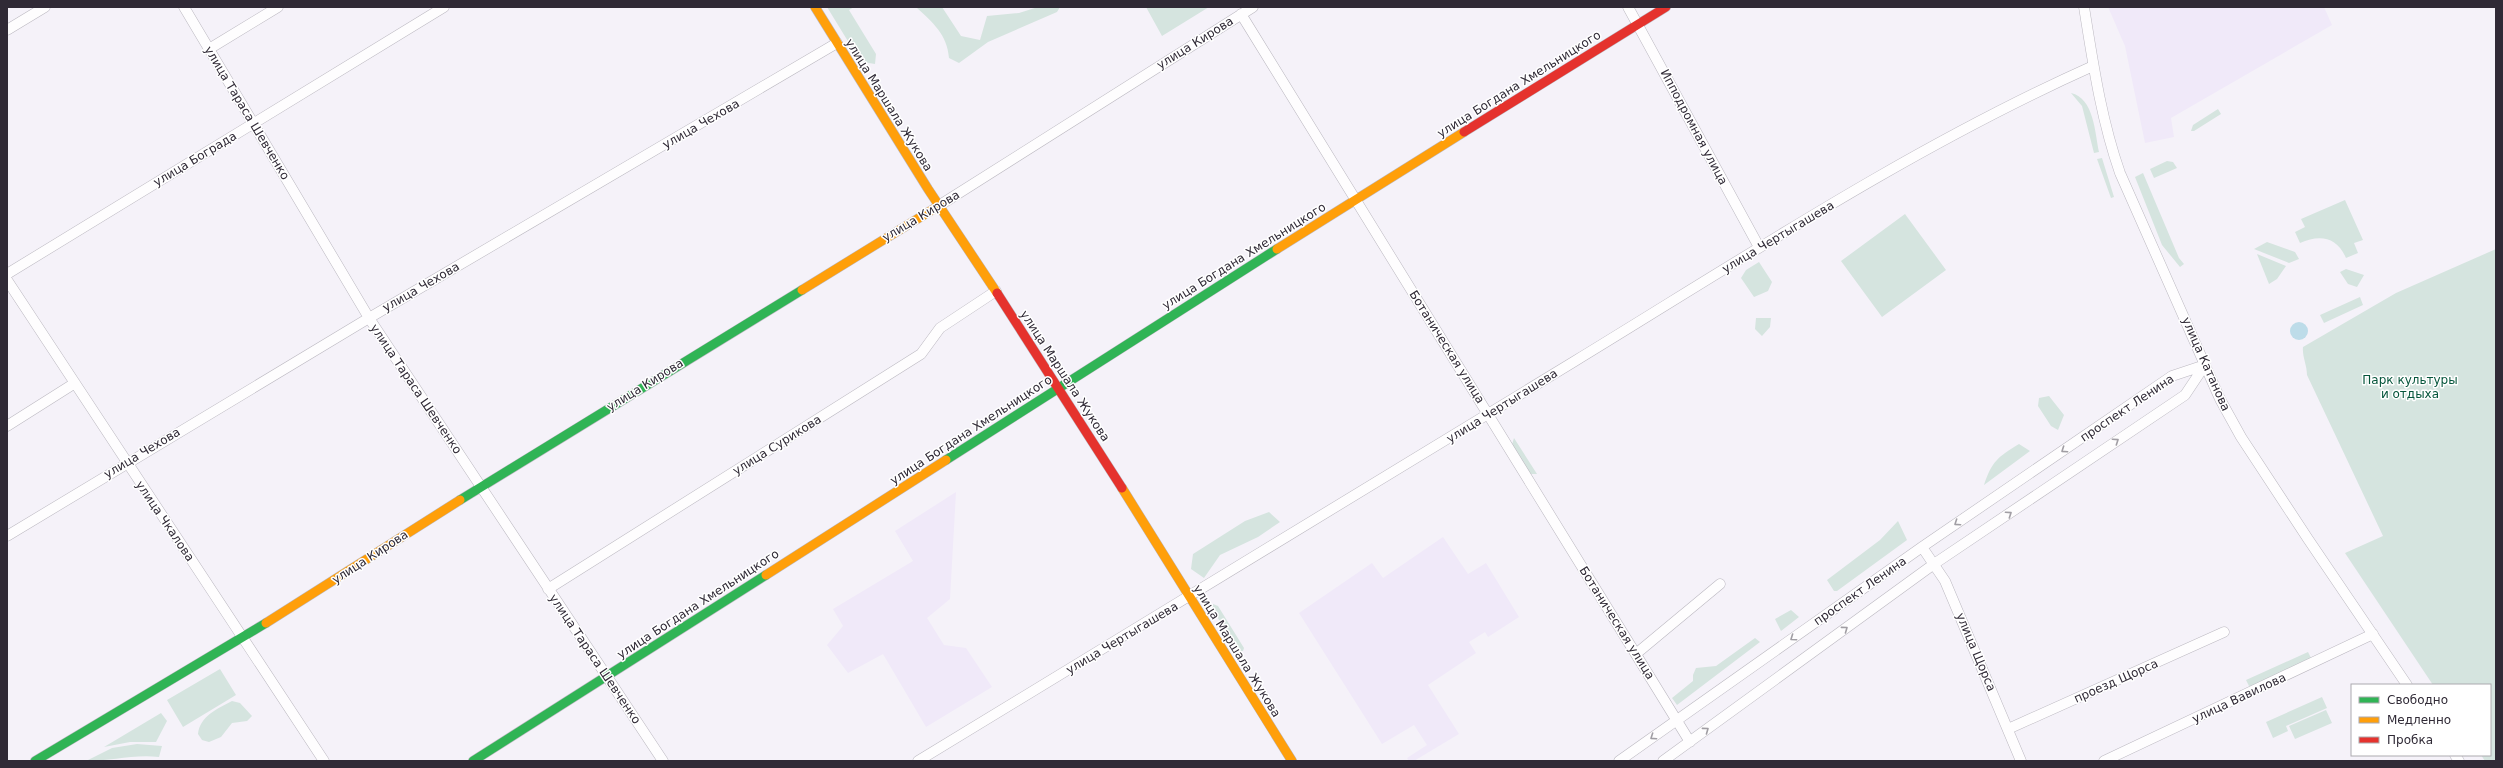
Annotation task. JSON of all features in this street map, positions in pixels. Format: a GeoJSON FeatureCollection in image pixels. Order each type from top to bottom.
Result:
{"type":"FeatureCollection","features":[{"type":"Feature","properties":{"kind":"main road","name":"улица Маршала Жукова"},"geometry":{"type":"LineString","coordinates":[[815,7],[1058,388],[1188,598],[1292,761]]}},
{"type":"Feature","properties":{"kind":"main road","name":"улица Богдана Хмельницкого"},"geometry":{"type":"LineString","coordinates":[[473,761],[1356,199],[1666,7]]}},
{"type":"Feature","properties":{"kind":"main road","name":"улица Кирова"},"geometry":{"type":"LineString","coordinates":[[35,761],[244,639],[481,486],[940,205]]}},
{"type":"Feature","properties":{"kind":"street"},"geometry":{"type":"LineString","coordinates":[[7,30],[45,7]]}},
{"type":"Feature","properties":{"kind":"street","name":"улица Тараса Шевченко"},"geometry":{"type":"LineString","coordinates":[[184,7],[369,318],[663,761]]}},
{"type":"Feature","properties":{"kind":"street"},"geometry":{"type":"LineString","coordinates":[[209,48],[278,7]]}},
{"type":"Feature","properties":{"kind":"street","name":"улица Бограда"},"geometry":{"type":"LineString","coordinates":[[7,274],[444,7]]}},
{"type":"Feature","properties":{"kind":"street","name":"улица Кирова"},"geometry":{"type":"LineString","coordinates":[[940,205],[1253,7]]}},
{"type":"Feature","properties":{"kind":"street","name":"Ипподромная улица"},"geometry":{"type":"LineString","coordinates":[[1628,7],[1759,247]]}},
{"type":"Feature","properties":{"kind":"street","name":"улица Катанова"},"geometry":{"type":"LineString","coordinates":[[2084,7],[2093,66],[2112,151],[2120,173],[2220,399],[2242,437],[2406,684]]}},
{"type":"Feature","properties":{"kind":"street","name":"Ботаническая улица"},"geometry":{"type":"LineString","coordinates":[[1241,14],[1488,415],[1637,653],[1690,742]]}},
{"type":"Feature","properties":{"kind":"street","name":"улица Чехова"},"geometry":{"type":"LineString","coordinates":[[7,536],[126,462],[837,43]]}},
{"type":"Feature","properties":{"kind":"street","name":"улица Чертыгашева"},"geometry":{"type":"LineString","coordinates":[[918,761],[1488,415],[1759,247],[2037,91],[2093,66]]}},
{"type":"Feature","properties":{"kind":"street","name":"улица Чкалова"},"geometry":{"type":"LineString","coordinates":[[7,280],[324,761]]}},
{"type":"Feature","properties":{"kind":"street","name":"улица Сурикова"},"geometry":{"type":"LineString","coordinates":[[548,589],[921,354],[940,328],[996,291]]}},
{"type":"Feature","properties":{"kind":"street","name":"проспект Ленина"},"geometry":{"type":"LineString","coordinates":[[1619,761],[1922,547],[2172,376],[2205,365]]}},
{"type":"Feature","properties":{"kind":"street","name":"проспект Ленина"},"geometry":{"type":"LineString","coordinates":[[1663,761],[1934,564],[2184,395],[2205,365]]}},
{"type":"Feature","properties":{"kind":"street"},"geometry":{"type":"LineString","coordinates":[[7,426],[75,384]]}},
{"type":"Feature","properties":{"kind":"street","name":"улица Щорса"},"geometry":{"type":"LineString","coordinates":[[1922,547],[1948,588],[2021,761]]}},
{"type":"Feature","properties":{"kind":"street"},"geometry":{"type":"LineString","coordinates":[[1637,653],[1720,584]]}},
{"type":"Feature","properties":{"kind":"street","name":"проезд Щорса"},"geometry":{"type":"LineString","coordinates":[[2008,729],[2224,632]]}},
{"type":"Feature","properties":{"kind":"street","name":"улица Вавилова"},"geometry":{"type":"LineString","coordinates":[[2104,761],[2373,634]]}},
{"type":"Feature","properties":{"kind":"shaded area"},"geometry":{"type":"Polygon","coordinates":[[[2108,7],[2324,7],[2332,25],[2171,118],[2174,137],[2145,143],[2125,46],[2108,7]]]}},
{"type":"Feature","properties":{"kind":"shaded area"},"geometry":{"type":"Polygon","coordinates":[[[956,492],[950,599],[927,618],[944,645],[966,648],[992,687],[926,727],[883,654],[848,673],[827,645],[843,626],[833,609],[913,561],[895,531],[956,492]]]}},
{"type":"Feature","properties":{"kind":"shaded area"},"geometry":{"type":"Polygon","coordinates":[[[1443,537],[1468,574],[1486,563],[1519,617],[1488,637],[1485,632],[1469,642],[1476,653],[1428,685],[1459,734],[1414,761],[1409,761],[1407,758],[1427,745],[1414,725],[1382,744],[1299,613],[1372,563],[1383,578],[1443,537]]]}},
{"type":"Feature","properties":{"kind":"green space"},"geometry":{"type":"Polygon","coordinates":[[[827,7],[854,7],[849,10],[876,54],[875,64],[863,62],[857,56],[827,7]]]}},
{"type":"Feature","properties":{"kind":"green space"},"geometry":{"type":"Polygon","coordinates":[[[916,7],[942,7],[961,36],[980,40],[987,16],[1019,13],[1038,7],[1060,7],[1057,12],[988,42],[959,63],[949,58],[948,50],[942,36],[933,24],[916,7]]]}},
{"type":"Feature","properties":{"kind":"green space"},"geometry":{"type":"Polygon","coordinates":[[[1146,7],[1209,7],[1162,36],[1146,7]]]}},
{"type":"Feature","properties":{"kind":"green space"},"geometry":{"type":"Polygon","coordinates":[[[2071,93],[2079,96],[2089,109],[2099,152],[2094,153],[2082,106],[2071,93]]]}},
{"type":"Feature","properties":{"kind":"green space"},"geometry":{"type":"Polygon","coordinates":[[[2218,109],[2221,114],[2194,131],[2191,131],[2193,125],[2218,109]]]}},
{"type":"Feature","properties":{"kind":"green space"},"geometry":{"type":"Polygon","coordinates":[[[2102,158],[2114,197],[2111,198],[2097,159],[2102,158]]]}},
{"type":"Feature","properties":{"kind":"green space"},"geometry":{"type":"Polygon","coordinates":[[[2167,161],[2173,162],[2177,168],[2154,178],[2150,169],[2167,161]]]}},
{"type":"Feature","properties":{"kind":"green space"},"geometry":{"type":"Polygon","coordinates":[[[2143,173],[2179,258],[2184,264],[2180,267],[2162,245],[2135,177],[2143,173]]]}},
{"type":"Feature","properties":{"kind":"green space"},"geometry":{"type":"Polygon","coordinates":[[[2345,200],[2363,240],[2354,243],[2358,253],[2346,258],[2338,246],[2327,239],[2321,238],[2307,240],[2300,243],[2295,232],[2305,227],[2301,219],[2345,200]]]}},
{"type":"Feature","properties":{"kind":"green space"},"geometry":{"type":"Polygon","coordinates":[[[1905,214],[1946,270],[1882,317],[1841,261],[1905,214]]]}},
{"type":"Feature","properties":{"kind":"green space"},"geometry":{"type":"Polygon","coordinates":[[[2267,242],[2295,252],[2299,259],[2289,263],[2254,249],[2267,242]]]}},
{"type":"Feature","properties":{"kind":"green space","name":"Парк культуры и отдыха"},"geometry":{"type":"Polygon","coordinates":[[[2496,249],[2496,761],[2485,761],[2482,756],[2491,756],[2491,684],[2432,684],[2345,553],[2383,536],[2307,375],[2303,347],[2396,293],[2496,249]]]}},
{"type":"Feature","properties":{"kind":"green space"},"geometry":{"type":"Polygon","coordinates":[[[2257,254],[2286,266],[2277,279],[2269,284],[2257,254]]]}},
{"type":"Feature","properties":{"kind":"green space"},"geometry":{"type":"Polygon","coordinates":[[[1759,262],[1772,282],[1768,291],[1754,297],[1741,278],[1746,270],[1759,262]]]}},
{"type":"Feature","properties":{"kind":"green space"},"geometry":{"type":"Polygon","coordinates":[[[2346,269],[2364,275],[2357,287],[2348,284],[2340,272],[2346,269]]]}},
{"type":"Feature","properties":{"kind":"green space"},"geometry":{"type":"Polygon","coordinates":[[[2360,297],[2363,305],[2324,323],[2320,315],[2360,297]]]}},
{"type":"Feature","properties":{"kind":"green space"},"geometry":{"type":"Polygon","coordinates":[[[1756,318],[1771,318],[1770,327],[1762,336],[1755,329],[1756,318]]]}},
{"type":"Feature","properties":{"kind":"green space"},"geometry":{"type":"Polygon","coordinates":[[[2049,396],[2064,415],[2058,430],[2051,426],[2038,406],[2039,398],[2049,396]]]}},
{"type":"Feature","properties":{"kind":"green space"},"geometry":{"type":"Polygon","coordinates":[[[1514,438],[1537,474],[1525,474],[1510,451],[1514,438]]]}},
{"type":"Feature","properties":{"kind":"green space"},"geometry":{"type":"Polygon","coordinates":[[[2019,444],[2030,451],[1984,485],[1990,470],[1997,460],[2019,444]]]}},
{"type":"Feature","properties":{"kind":"green space"},"geometry":{"type":"Polygon","coordinates":[[[1269,512],[1280,522],[1258,537],[1220,555],[1204,578],[1191,569],[1193,554],[1245,521],[1269,512]]]}},
{"type":"Feature","properties":{"kind":"green space"},"geometry":{"type":"Polygon","coordinates":[[[1898,521],[1907,540],[1837,591],[1834,591],[1827,580],[1880,540],[1898,521]]]}},
{"type":"Feature","properties":{"kind":"green space"},"geometry":{"type":"Polygon","coordinates":[[[1213,604],[1218,606],[1244,648],[1243,651],[1239,651],[1212,609],[1213,604]]]}},
{"type":"Feature","properties":{"kind":"green space"},"geometry":{"type":"Polygon","coordinates":[[[1791,610],[1799,617],[1781,631],[1775,619],[1791,610]]]}},
{"type":"Feature","properties":{"kind":"green space"},"geometry":{"type":"Polygon","coordinates":[[[1755,638],[1760,642],[1677,705],[1672,698],[1693,681],[1693,675],[1696,668],[1716,666],[1755,638]]]}},
{"type":"Feature","properties":{"kind":"green space"},"geometry":{"type":"Polygon","coordinates":[[[2308,652],[2312,660],[2250,688],[2246,680],[2308,652]]]}},
{"type":"Feature","properties":{"kind":"green space"},"geometry":{"type":"Polygon","coordinates":[[[220,669],[236,695],[183,727],[167,700],[220,669]]]}},
{"type":"Feature","properties":{"kind":"green space"},"geometry":{"type":"Polygon","coordinates":[[[2322,697],[2327,708],[2286,726],[2288,731],[2273,738],[2266,722],[2322,697]]]}},
{"type":"Feature","properties":{"kind":"green space"},"geometry":{"type":"Polygon","coordinates":[[[232,701],[240,703],[252,716],[247,721],[232,723],[221,737],[209,742],[202,740],[198,734],[202,722],[210,714],[232,701]]]}},
{"type":"Feature","properties":{"kind":"green space"},"geometry":{"type":"Polygon","coordinates":[[[2326,710],[2332,723],[2295,739],[2289,726],[2326,710]]]}},
{"type":"Feature","properties":{"kind":"green space"},"geometry":{"type":"Polygon","coordinates":[[[161,713],[167,721],[156,742],[130,742],[104,747],[161,713]]]}},
{"type":"Feature","properties":{"kind":"green space"},"geometry":{"type":"Polygon","coordinates":[[[137,744],[162,746],[159,757],[141,756],[86,761],[112,748],[137,744]]]}},
{"type":"Feature","properties":{"kind":"water"},"geometry":{"type":"Polygon","coordinates":[[[2295,322],[2303,322],[2308,327],[2306,338],[2303,340],[2295,340],[2290,335],[2290,327],[2295,322]]]}},
{"type":"Feature","properties":{"kind":"traffic: fast"},"geometry":{"type":"LineString","coordinates":[[946,460],[1277,249]]}},
{"type":"Feature","properties":{"kind":"traffic: fast"},"geometry":{"type":"LineString","coordinates":[[460,500],[802,290]]}},
{"type":"Feature","properties":{"kind":"traffic: fast"},"geometry":{"type":"LineString","coordinates":[[473,761],[766,575]]}},
{"type":"Feature","properties":{"kind":"traffic: fast"},"geometry":{"type":"LineString","coordinates":[[35,761],[266,623]]}},
{"type":"Feature","properties":{"kind":"traffic: slow"},"geometry":{"type":"LineString","coordinates":[[815,7],[928,189],[997,293]]}},
{"type":"Feature","properties":{"kind":"traffic: slow"},"geometry":{"type":"LineString","coordinates":[[1277,249],[1464,132]]}},
{"type":"Feature","properties":{"kind":"traffic: slow"},"geometry":{"type":"LineString","coordinates":[[802,290],[940,205]]}},
{"type":"Feature","properties":{"kind":"traffic: slow"},"geometry":{"type":"LineString","coordinates":[[766,575],[946,460]]}},
{"type":"Feature","properties":{"kind":"traffic: slow"},"geometry":{"type":"LineString","coordinates":[[1122,488],[1292,761]]}},
{"type":"Feature","properties":{"kind":"traffic: slow"},"geometry":{"type":"LineString","coordinates":[[266,623],[460,500]]}},
{"type":"Feature","properties":{"kind":"traffic: jam"},"geometry":{"type":"LineString","coordinates":[[1464,132],[1666,7]]}},
{"type":"Feature","properties":{"kind":"traffic: jam"},"geometry":{"type":"LineString","coordinates":[[997,293],[1122,488]]}}]}
